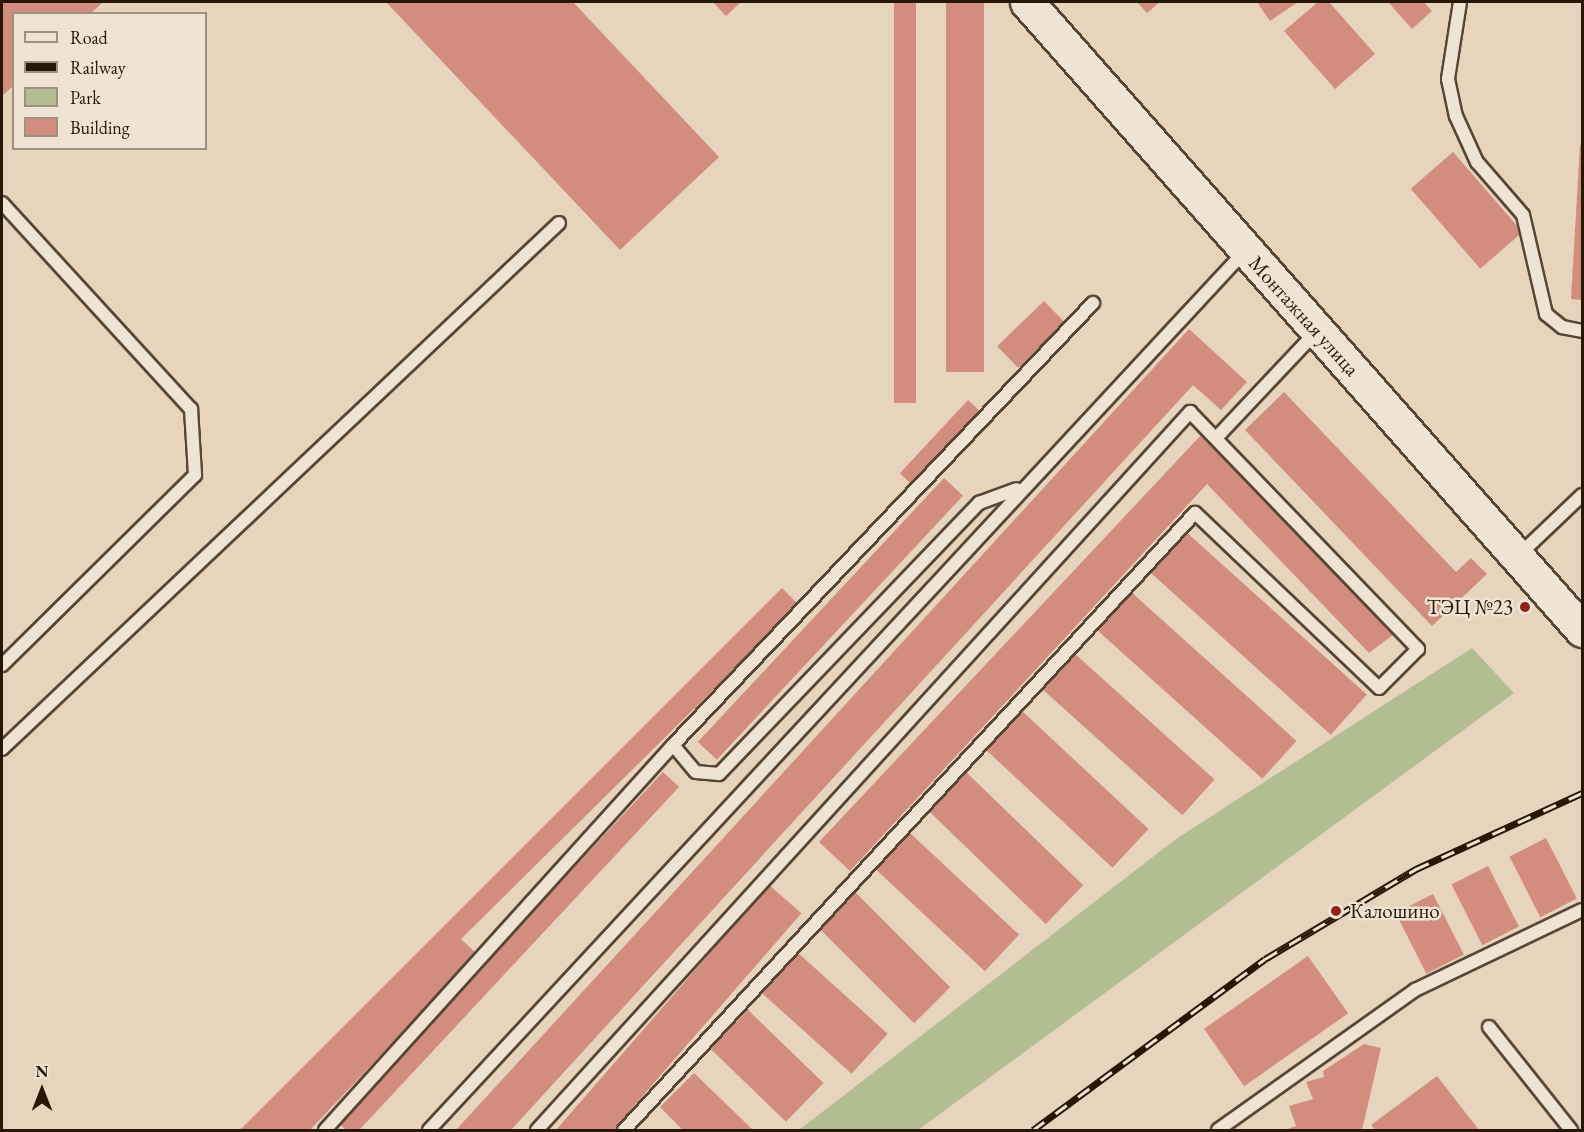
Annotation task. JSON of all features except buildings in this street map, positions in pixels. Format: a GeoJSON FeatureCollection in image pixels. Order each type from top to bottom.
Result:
{"type":"FeatureCollection","features":[{"type":"Feature","properties":{"kind":"main road","name":"Монтажная улица"},"geometry":{"type":"LineString","coordinates":[[1027,2],[1582,630]]}},
{"type":"Feature","properties":{"kind":"lane"},"geometry":{"type":"LineString","coordinates":[[1460,2],[1448,80],[1456,116],[1477,162],[1523,214],[1546,314],[1562,327],[1582,330]]}},
{"type":"Feature","properties":{"kind":"lane"},"geometry":{"type":"LineString","coordinates":[[2,203],[191,409],[195,475],[2,665]]}},
{"type":"Feature","properties":{"kind":"lane"},"geometry":{"type":"LineString","coordinates":[[2,749],[559,223]]}},
{"type":"Feature","properties":{"kind":"lane"},"geometry":{"type":"LineString","coordinates":[[429,1131],[1021,488],[1245,251]]}},
{"type":"Feature","properties":{"kind":"lane"},"geometry":{"type":"LineString","coordinates":[[325,1131],[673,745],[1093,303]]}},
{"type":"Feature","properties":{"kind":"lane"},"geometry":{"type":"LineString","coordinates":[[1218,436],[1317,330]]}},
{"type":"Feature","properties":{"kind":"lane"},"geometry":{"type":"LineString","coordinates":[[537,1131],[1190,412],[1218,436],[1418,649],[1379,688],[1195,513],[624,1131]]}},
{"type":"Feature","properties":{"kind":"lane"},"geometry":{"type":"LineString","coordinates":[[673,745],[696,772],[719,774],[979,503],[1021,488]]}},
{"type":"Feature","properties":{"kind":"lane"},"geometry":{"type":"LineString","coordinates":[[1518,556],[1582,495]]}},
{"type":"Feature","properties":{"kind":"lane"},"geometry":{"type":"LineString","coordinates":[[1218,1131],[1415,990],[1582,910]]}},
{"type":"Feature","properties":{"kind":"lane"},"geometry":{"type":"LineString","coordinates":[[1489,1027],[1570,1131]]}},
{"type":"Feature","properties":{"kind":"green space"},"geometry":{"type":"Polygon","coordinates":[[[1472,648],[1514,693],[918,1130],[799,1130],[1176,839],[1472,648]]]}},
{"type":"Feature","properties":{"kind":"railway"},"geometry":{"type":"LineString","coordinates":[[1033,1130],[1265,959],[1416,869],[1582,793]]}},
{"type":"Feature","properties":{"kind":"place","name":"ТЭЦ №23"},"geometry":{"type":"Point","coordinates":[1525,607]}},
{"type":"Feature","properties":{"kind":"place","name":"Калошино"},"geometry":{"type":"Point","coordinates":[1336,911]}}]}
